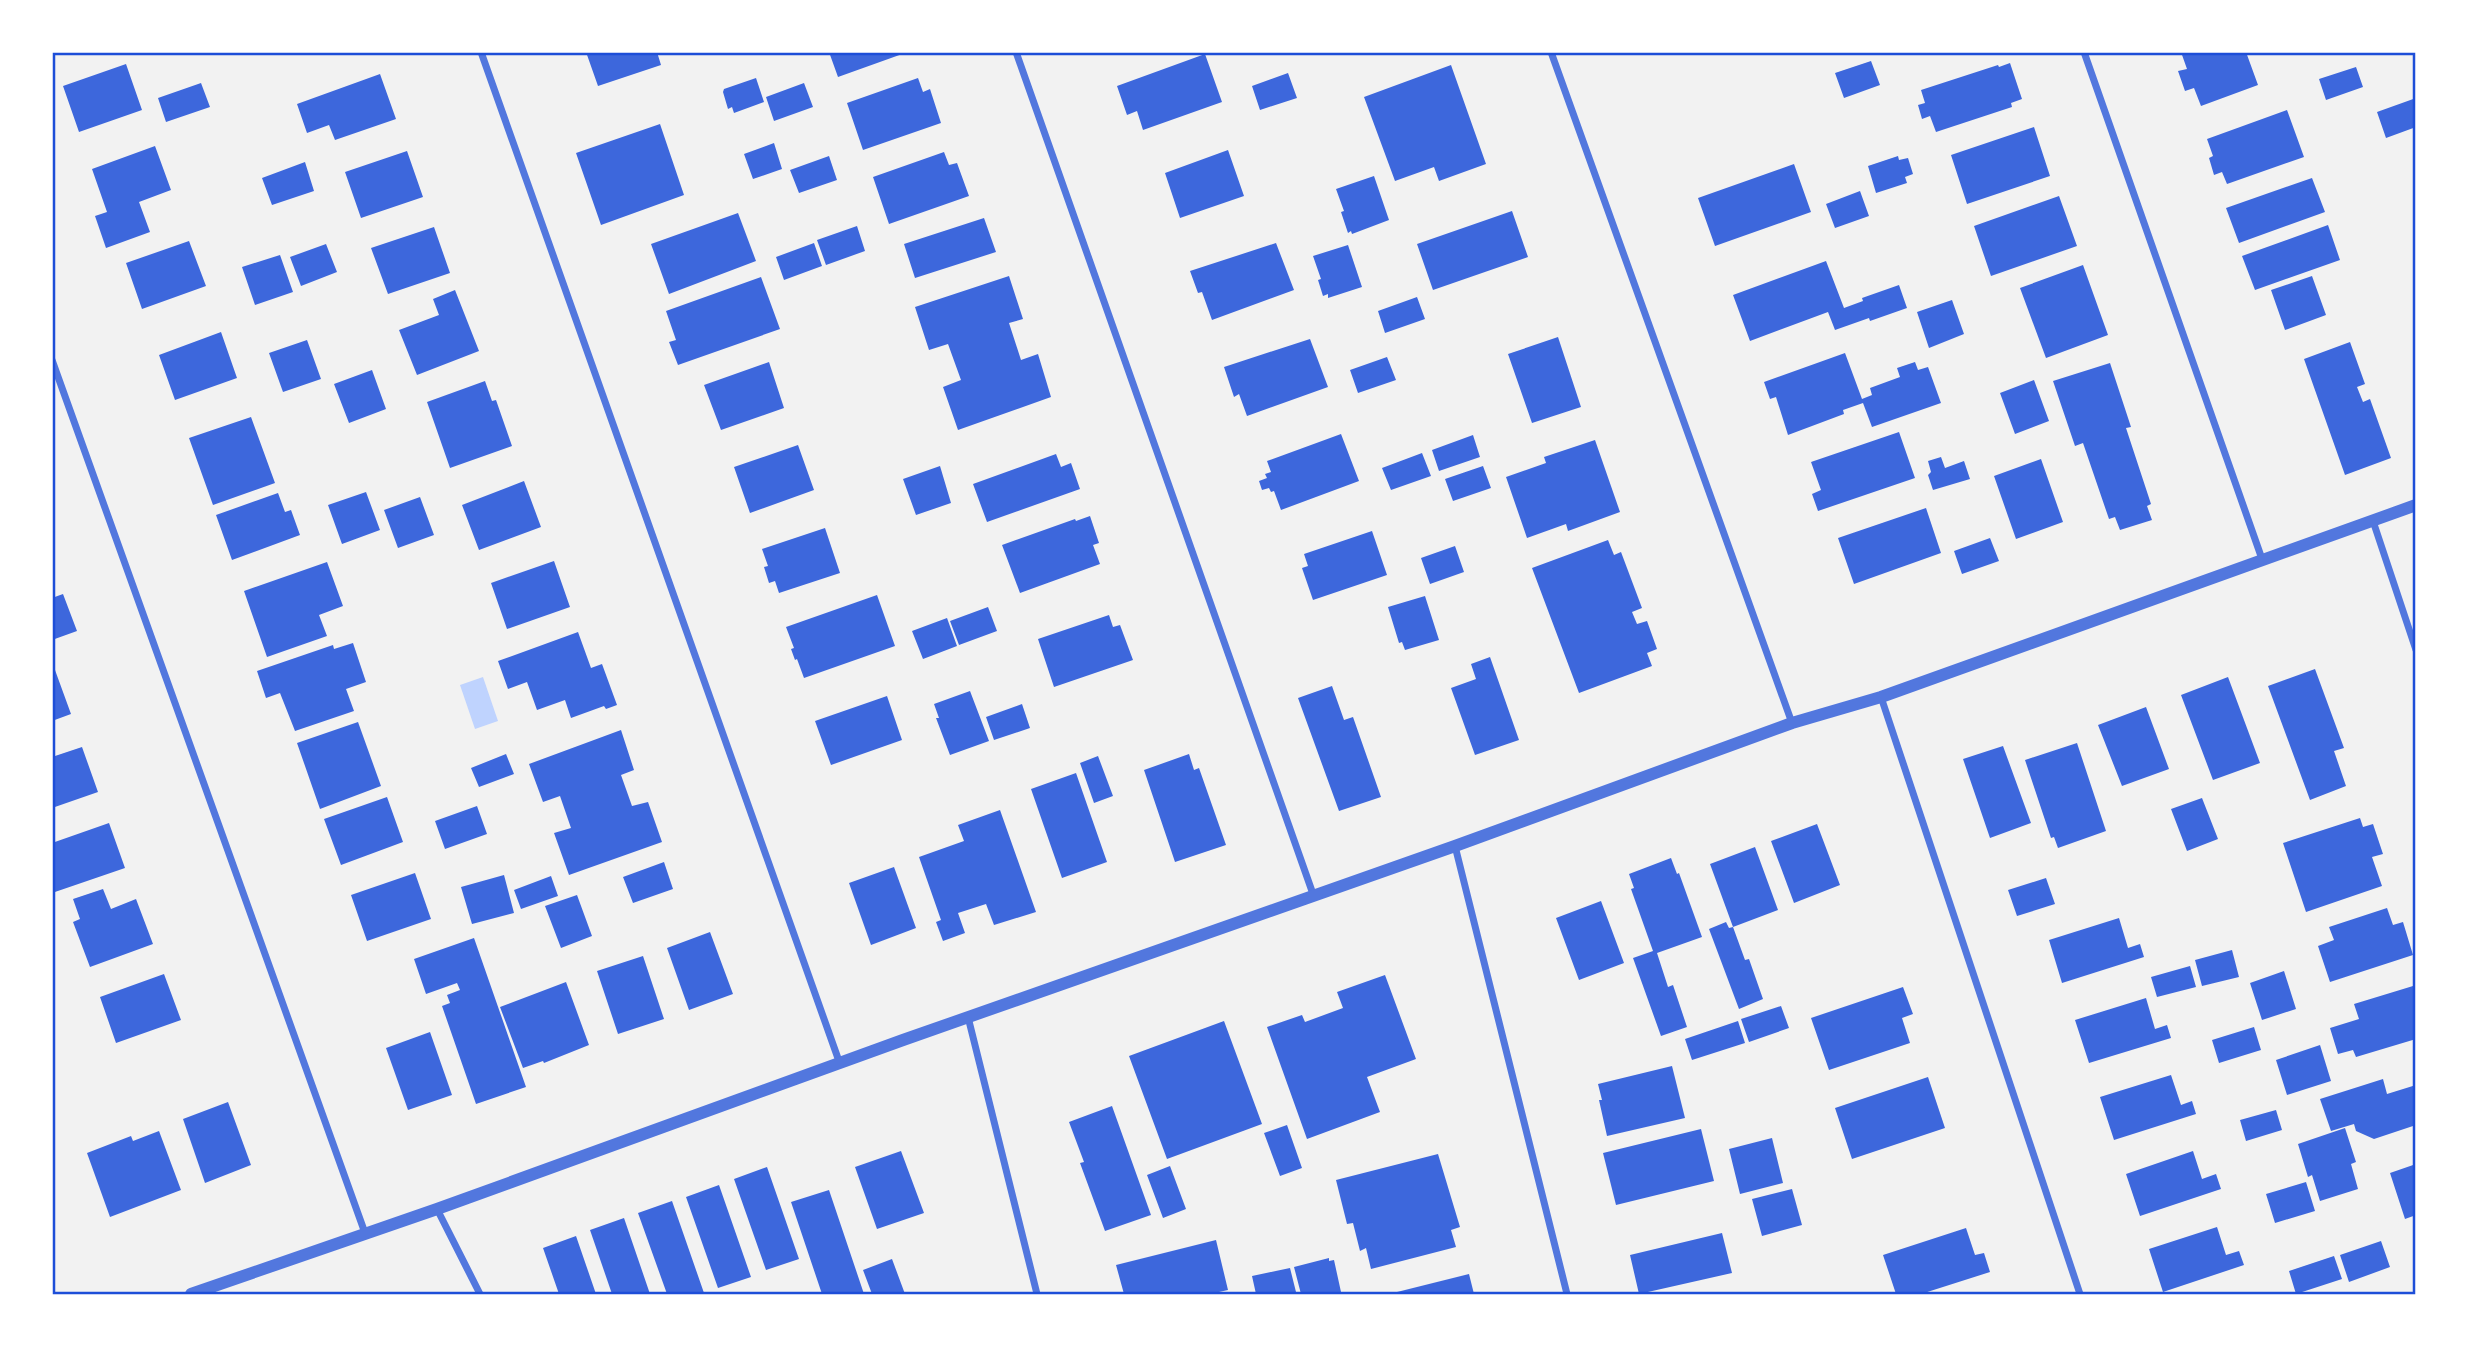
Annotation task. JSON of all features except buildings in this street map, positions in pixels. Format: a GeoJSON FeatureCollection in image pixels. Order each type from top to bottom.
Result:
{"type":"FeatureCollection","features":[{"type":"Feature","properties":{"kind":"street"},"geometry":{"type":"LineString","coordinates":[[481,52],[840,1064]]}},
{"type":"Feature","properties":{"kind":"street"},"geometry":{"type":"LineString","coordinates":[[1016,52],[1313,894]]}},
{"type":"Feature","properties":{"kind":"street"},"geometry":{"type":"LineString","coordinates":[[1551,52],[1792,723]]}},
{"type":"Feature","properties":{"kind":"street"},"geometry":{"type":"LineString","coordinates":[[2084,52],[2262,559]]}},
{"type":"Feature","properties":{"kind":"street"},"geometry":{"type":"LineString","coordinates":[[52,360],[365,1233]]}},
{"type":"Feature","properties":{"kind":"street"},"geometry":{"type":"LineString","coordinates":[[191,1294],[437,1209],[1313,894],[1455,846],[1792,723],[1881,697],[2416,505]]}},
{"type":"Feature","properties":{"kind":"street"},"geometry":{"type":"LineString","coordinates":[[2373,521],[2416,650]]}},
{"type":"Feature","properties":{"kind":"street"},"geometry":{"type":"LineString","coordinates":[[1881,697],[2080,1294]]}},
{"type":"Feature","properties":{"kind":"street"},"geometry":{"type":"LineString","coordinates":[[1455,846],[1567,1294]]}},
{"type":"Feature","properties":{"kind":"street"},"geometry":{"type":"LineString","coordinates":[[968,1017],[1037,1294]]}},
{"type":"Feature","properties":{"kind":"street"},"geometry":{"type":"LineString","coordinates":[[437,1209],[480,1294]]}},
{"type":"Feature","properties":{"kind":"water"},"geometry":{"type":"Polygon","coordinates":[[[483,677],[498,721],[475,729],[460,685],[483,677]]]}}]}
